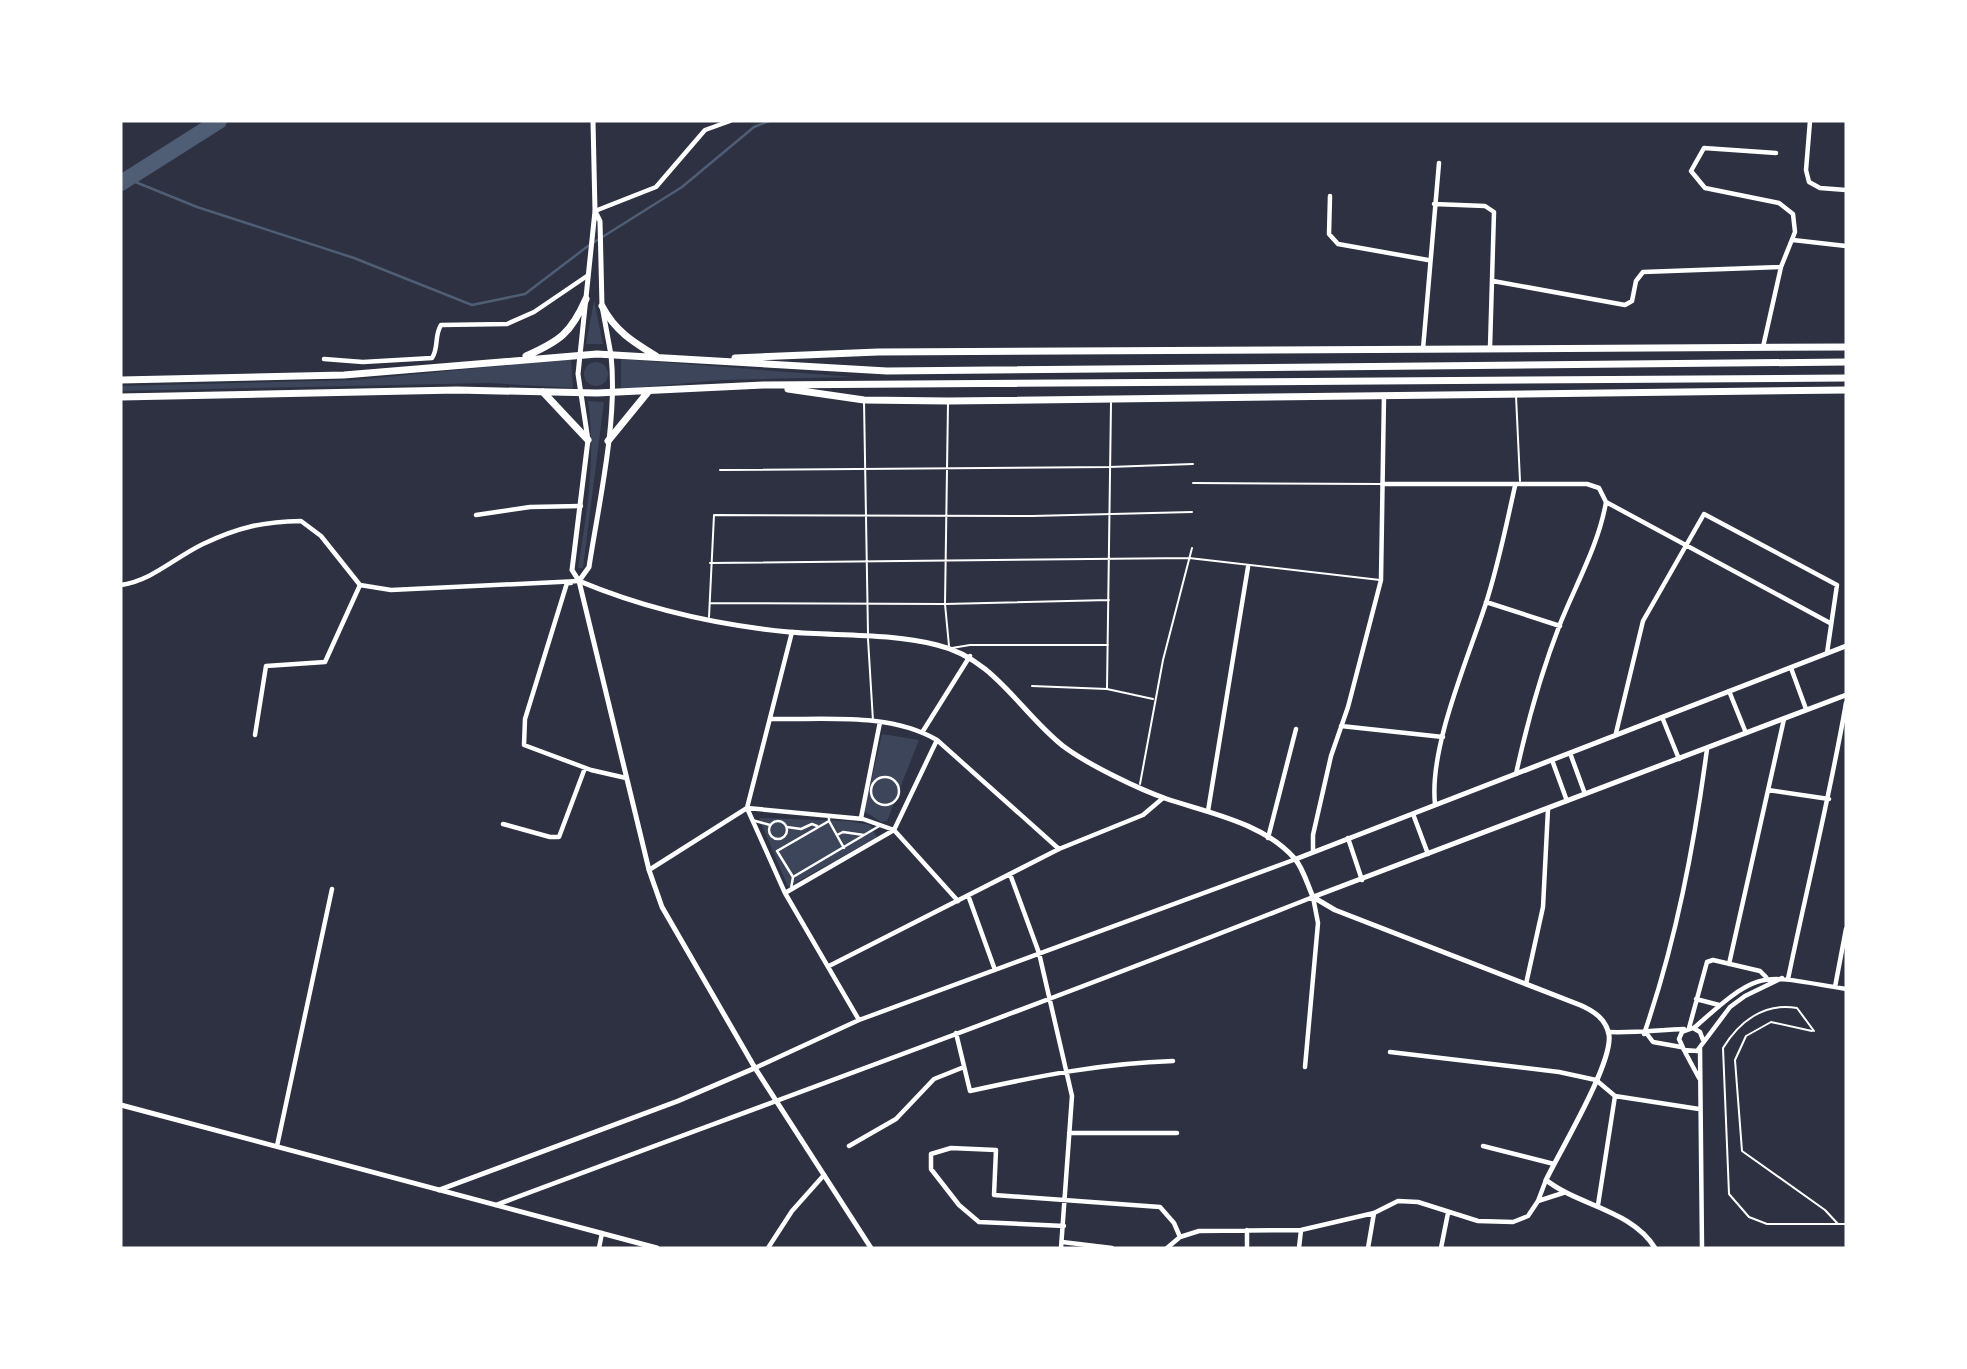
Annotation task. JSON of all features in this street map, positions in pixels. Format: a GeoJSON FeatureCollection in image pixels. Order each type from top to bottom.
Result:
{"type":"FeatureCollection","features":[{"type":"Feature","properties":{"kind":"highway"},"geometry":{"type":"LineString","coordinates":[[522,358],[556,342],[574,325],[586,299]]}},
{"type":"Feature","properties":{"kind":"highway"},"geometry":{"type":"LineString","coordinates":[[602,306],[611,323],[624,336],[656,357]]}},
{"type":"Feature","properties":{"kind":"highway"},"geometry":{"type":"LineString","coordinates":[[709,360],[765,355],[878,352],[1846,347]]}},
{"type":"Feature","properties":{"kind":"highway"},"geometry":{"type":"LineString","coordinates":[[121,380],[344,375],[580,355],[887,370],[1846,362]]}},
{"type":"Feature","properties":{"kind":"highway"},"geometry":{"type":"LineString","coordinates":[[121,397],[457,390],[610,393],[763,385],[1846,378]]}},
{"type":"Feature","properties":{"kind":"highway"},"geometry":{"type":"LineString","coordinates":[[763,385],[864,400],[948,401],[1846,390]]}},
{"type":"Feature","properties":{"kind":"highway"},"geometry":{"type":"LineString","coordinates":[[608,441],[648,392]]}},
{"type":"Feature","properties":{"kind":"highway"},"geometry":{"type":"LineString","coordinates":[[543,393],[588,440]]}},
{"type":"Feature","properties":{"kind":"street"},"geometry":{"type":"LineString","coordinates":[[593,121],[595,211],[578,374],[588,440],[582,506],[572,570],[579,581],[649,870],[662,907],[755,1068],[870,1248]]}},
{"type":"Feature","properties":{"kind":"street"},"geometry":{"type":"LineString","coordinates":[[595,211],[627,201],[656,187],[705,130],[730,121]]}},
{"type":"Feature","properties":{"kind":"street"},"geometry":{"type":"LineString","coordinates":[[1810,121],[1806,170],[1809,182],[1820,188],[1846,190]]}},
{"type":"Feature","properties":{"kind":"street"},"geometry":{"type":"LineString","coordinates":[[1763,347],[1781,267],[1793,240],[1793,214],[1779,203],[1705,188],[1691,171],[1704,148],[1776,153]]}},
{"type":"Feature","properties":{"kind":"street"},"geometry":{"type":"LineString","coordinates":[[1423,350],[1428,260],[1439,163]]}},
{"type":"Feature","properties":{"kind":"street"},"geometry":{"type":"LineString","coordinates":[[1330,195],[1329,234],[1338,244],[1428,260]]}},
{"type":"Feature","properties":{"kind":"street"},"geometry":{"type":"LineString","coordinates":[[1434,204],[1485,206],[1493,210],[1489,349]]}},
{"type":"Feature","properties":{"kind":"street"},"geometry":{"type":"LineString","coordinates":[[595,211],[600,221],[602,306],[611,355],[608,441],[589,567],[579,581],[567,583],[525,719],[524,745],[585,768],[626,778]]}},
{"type":"Feature","properties":{"kind":"street"},"geometry":{"type":"LineString","coordinates":[[1793,240],[1846,246]]}},
{"type":"Feature","properties":{"kind":"street"},"geometry":{"type":"LineString","coordinates":[[1493,281],[1625,305],[1632,301],[1636,281],[1643,272],[1781,267]]}},
{"type":"Feature","properties":{"kind":"street"},"geometry":{"type":"LineString","coordinates":[[324,359],[363,362],[432,358],[436,352],[435,335],[441,325],[507,324],[534,312],[587,276]]}},
{"type":"Feature","properties":{"kind":"street"},"geometry":{"type":"LineString","coordinates":[[1313,852],[1313,835],[1381,580],[1384,395]]}},
{"type":"Feature","properties":{"kind":"street"},"geometry":{"type":"LineString","coordinates":[[1382,484],[1587,484],[1599,488],[1606,502],[1603,522],[1560,626],[1528,717],[1516,774]]}},
{"type":"Feature","properties":{"kind":"street"},"geometry":{"type":"LineString","coordinates":[[1435,804],[1436,771],[1443,737],[1486,602],[1518,486]]}},
{"type":"Feature","properties":{"kind":"street"},"geometry":{"type":"LineString","coordinates":[[1606,502],[1830,623]]}},
{"type":"Feature","properties":{"kind":"street"},"geometry":{"type":"LineString","coordinates":[[475,515],[530,507],[582,506]]}},
{"type":"Feature","properties":{"kind":"street"},"geometry":{"type":"LineString","coordinates":[[1616,733],[1643,621],[1688,546],[1704,513],[1837,585],[1827,653]]}},
{"type":"Feature","properties":{"kind":"street"},"geometry":{"type":"LineString","coordinates":[[121,585],[135,583],[168,567],[201,545],[257,523],[301,521],[321,536],[360,585],[391,590],[579,581],[611,594],[709,621],[792,632],[868,635],[950,649],[970,656],[1063,746],[1108,773],[1163,797],[1234,820],[1296,859],[1313,897],[1318,923],[1305,1067]]}},
{"type":"Feature","properties":{"kind":"street"},"geometry":{"type":"LineString","coordinates":[[1208,811],[1248,567]]}},
{"type":"Feature","properties":{"kind":"street"},"geometry":{"type":"LineString","coordinates":[[254,735],[266,666],[325,662],[360,585]]}},
{"type":"Feature","properties":{"kind":"street"},"geometry":{"type":"LineString","coordinates":[[1486,602],[1560,626]]}},
{"type":"Feature","properties":{"kind":"street"},"geometry":{"type":"LineString","coordinates":[[792,632],[747,808],[785,893],[859,1020]]}},
{"type":"Feature","properties":{"kind":"street"},"geometry":{"type":"LineString","coordinates":[[439,1190],[678,1101],[859,1020],[1296,859],[1846,646]]}},
{"type":"Feature","properties":{"kind":"street"},"geometry":{"type":"LineString","coordinates":[[923,732],[970,656]]}},
{"type":"Feature","properties":{"kind":"street"},"geometry":{"type":"LineString","coordinates":[[1791,668],[1806,709]]}},
{"type":"Feature","properties":{"kind":"street"},"geometry":{"type":"LineString","coordinates":[[1729,691],[1746,733]]}},
{"type":"Feature","properties":{"kind":"street"},"geometry":{"type":"LineString","coordinates":[[495,1205],[956,1032],[1050,1001],[1313,897],[1846,695]]}},
{"type":"Feature","properties":{"kind":"street"},"geometry":{"type":"LineString","coordinates":[[1785,979],[1820,825],[1829,799],[1846,703]]}},
{"type":"Feature","properties":{"kind":"street"},"geometry":{"type":"LineString","coordinates":[[1662,717],[1679,759]]}},
{"type":"Feature","properties":{"kind":"street"},"geometry":{"type":"LineString","coordinates":[[770,719],[873,721],[923,732],[937,740],[1059,849]]}},
{"type":"Feature","properties":{"kind":"street"},"geometry":{"type":"LineString","coordinates":[[1729,964],[1784,719]]}},
{"type":"Feature","properties":{"kind":"street"},"geometry":{"type":"LineString","coordinates":[[861,818],[880,722]]}},
{"type":"Feature","properties":{"kind":"street"},"geometry":{"type":"LineString","coordinates":[[1341,726],[1443,737]]}},
{"type":"Feature","properties":{"kind":"street"},"geometry":{"type":"LineString","coordinates":[[1268,839],[1296,729]]}},
{"type":"Feature","properties":{"kind":"street"},"geometry":{"type":"LineString","coordinates":[[785,893],[894,830],[937,740]]}},
{"type":"Feature","properties":{"kind":"street"},"geometry":{"type":"LineString","coordinates":[[1646,1034],[1667,967],[1694,848],[1707,749]]}},
{"type":"Feature","properties":{"kind":"street"},"geometry":{"type":"LineString","coordinates":[[1569,752],[1586,795]]}},
{"type":"Feature","properties":{"kind":"street"},"geometry":{"type":"LineString","coordinates":[[1552,759],[1567,802]]}},
{"type":"Feature","properties":{"kind":"street"},"geometry":{"type":"LineString","coordinates":[[503,824],[559,837],[585,768]]}},
{"type":"Feature","properties":{"kind":"street"},"geometry":{"type":"LineString","coordinates":[[881,778],[890,778],[897,784],[898,795],[891,803],[883,804],[875,800],[869,787],[881,778]]}},
{"type":"Feature","properties":{"kind":"street"},"geometry":{"type":"LineString","coordinates":[[1768,790],[1829,799]]}},
{"type":"Feature","properties":{"kind":"street"},"geometry":{"type":"LineString","coordinates":[[898,795],[909,799]]}},
{"type":"Feature","properties":{"kind":"street"},"geometry":{"type":"LineString","coordinates":[[829,967],[1059,849],[1143,815],[1163,797]]}},
{"type":"Feature","properties":{"kind":"street"},"geometry":{"type":"LineString","coordinates":[[649,870],[747,808],[829,819],[861,818],[894,830],[958,901]]}},
{"type":"Feature","properties":{"kind":"street"},"geometry":{"type":"LineString","coordinates":[[1526,984],[1543,907],[1548,809]]}},
{"type":"Feature","properties":{"kind":"street"},"geometry":{"type":"LineString","coordinates":[[1413,813],[1429,855]]}},
{"type":"Feature","properties":{"kind":"street"},"geometry":{"type":"LineString","coordinates":[[791,890],[793,877],[777,851],[829,819]]}},
{"type":"Feature","properties":{"kind":"street"},"geometry":{"type":"LineString","coordinates":[[829,819],[845,848]]}},
{"type":"Feature","properties":{"kind":"street"},"geometry":{"type":"LineString","coordinates":[[752,820],[771,825],[781,821],[787,827],[801,829],[813,824],[818,827]]}},
{"type":"Feature","properties":{"kind":"street"},"geometry":{"type":"LineString","coordinates":[[771,825],[769,832],[772,838],[783,838]]}},
{"type":"Feature","properties":{"kind":"street"},"geometry":{"type":"LineString","coordinates":[[793,877],[881,825]]}},
{"type":"Feature","properties":{"kind":"street"},"geometry":{"type":"LineString","coordinates":[[787,827],[783,838],[787,845]]}},
{"type":"Feature","properties":{"kind":"street"},"geometry":{"type":"LineString","coordinates":[[837,835],[843,832],[866,835]]}},
{"type":"Feature","properties":{"kind":"street"},"geometry":{"type":"LineString","coordinates":[[1348,838],[1362,880]]}},
{"type":"Feature","properties":{"kind":"street"},"geometry":{"type":"LineString","coordinates":[[1010,874],[1039,953],[1072,1096],[1062,1245],[1112,1248]]}},
{"type":"Feature","properties":{"kind":"street"},"geometry":{"type":"LineString","coordinates":[[277,1146],[332,889]]}},
{"type":"Feature","properties":{"kind":"street"},"geometry":{"type":"LineString","coordinates":[[968,895],[995,970]]}},
{"type":"Feature","properties":{"kind":"street"},"geometry":{"type":"LineString","coordinates":[[1167,1248],[1180,1237],[1199,1231],[1301,1230],[1374,1213],[1398,1201],[1418,1202],[1478,1221],[1513,1223],[1528,1216],[1538,1200],[1596,1080],[1610,1042],[1609,1032],[1599,1016],[1590,1010],[1335,910],[1313,897]]}},
{"type":"Feature","properties":{"kind":"street"},"geometry":{"type":"LineString","coordinates":[[1835,987],[1846,929]]}},
{"type":"Feature","properties":{"kind":"street"},"geometry":{"type":"LineString","coordinates":[[1689,1028],[1707,962],[1713,960],[1760,971],[1766,977]]}},
{"type":"Feature","properties":{"kind":"street"},"geometry":{"type":"LineString","coordinates":[[1699,1079],[1679,1040],[1689,1028],[1750,982],[1766,977],[1846,989]]}},
{"type":"Feature","properties":{"kind":"street"},"geometry":{"type":"LineString","coordinates":[[1702,1248],[1700,1048],[1717,1021],[1737,1001],[1785,979]]}},
{"type":"Feature","properties":{"kind":"street"},"geometry":{"type":"LineString","coordinates":[[1696,999],[1720,1005]]}},
{"type":"Feature","properties":{"kind":"street"},"geometry":{"type":"LineString","coordinates":[[1609,1032],[1646,1034],[1656,1030],[1689,1028],[1700,1032],[1703,1040]]}},
{"type":"Feature","properties":{"kind":"street"},"geometry":{"type":"LineString","coordinates":[[956,1032],[970,1091],[1067,1070],[1125,1062],[1173,1061]]}},
{"type":"Feature","properties":{"kind":"street"},"geometry":{"type":"LineString","coordinates":[[1646,1034],[1653,1042],[1693,1052],[1700,1048]]}},
{"type":"Feature","properties":{"kind":"street"},"geometry":{"type":"LineString","coordinates":[[1390,1052],[1559,1072],[1596,1080],[1615,1096],[1699,1109]]}},
{"type":"Feature","properties":{"kind":"street"},"geometry":{"type":"LineString","coordinates":[[849,1146],[896,1119],[933,1079],[964,1067]]}},
{"type":"Feature","properties":{"kind":"street"},"geometry":{"type":"LineString","coordinates":[[1598,1205],[1615,1096]]}},
{"type":"Feature","properties":{"kind":"street"},"geometry":{"type":"LineString","coordinates":[[121,1105],[657,1248]]}},
{"type":"Feature","properties":{"kind":"street"},"geometry":{"type":"LineString","coordinates":[[1069,1133],[1177,1133]]}},
{"type":"Feature","properties":{"kind":"street"},"geometry":{"type":"LineString","coordinates":[[1483,1146],[1554,1164]]}},
{"type":"Feature","properties":{"kind":"street"},"geometry":{"type":"LineString","coordinates":[[1064,1226],[979,1223],[959,1205],[931,1169],[931,1154],[951,1148],[996,1150],[994,1195],[1160,1207],[1174,1223],[1180,1237]]}},
{"type":"Feature","properties":{"kind":"street"},"geometry":{"type":"LineString","coordinates":[[768,1248],[792,1211],[824,1175]]}},
{"type":"Feature","properties":{"kind":"street"},"geometry":{"type":"LineString","coordinates":[[1546,1180],[1563,1193],[1598,1205],[1646,1234],[1655,1248]]}},
{"type":"Feature","properties":{"kind":"street"},"geometry":{"type":"LineString","coordinates":[[1538,1200],[1563,1193]]}},
{"type":"Feature","properties":{"kind":"street"},"geometry":{"type":"LineString","coordinates":[[1368,1248],[1374,1213]]}},
{"type":"Feature","properties":{"kind":"street"},"geometry":{"type":"LineString","coordinates":[[1441,1248],[1448,1213]]}},
{"type":"Feature","properties":{"kind":"street"},"geometry":{"type":"LineString","coordinates":[[1247,1230],[1247,1248]]}},
{"type":"Feature","properties":{"kind":"street"},"geometry":{"type":"LineString","coordinates":[[1300,1248],[1301,1230]]}},
{"type":"Feature","properties":{"kind":"street"},"geometry":{"type":"LineString","coordinates":[[599,1248],[602,1233]]}},
{"type":"Feature","properties":{"kind":"lane"},"geometry":{"type":"LineString","coordinates":[[1516,396],[1518,486]]}},
{"type":"Feature","properties":{"kind":"lane"},"geometry":{"type":"LineString","coordinates":[[1107,689],[1111,398]]}},
{"type":"Feature","properties":{"kind":"lane"},"geometry":{"type":"LineString","coordinates":[[864,400],[864,515],[873,721]]}},
{"type":"Feature","properties":{"kind":"lane"},"geometry":{"type":"LineString","coordinates":[[948,401],[946,604],[950,649],[995,644],[1108,645]]}},
{"type":"Feature","properties":{"kind":"lane"},"geometry":{"type":"LineString","coordinates":[[720,470],[1193,464]]}},
{"type":"Feature","properties":{"kind":"lane"},"geometry":{"type":"LineString","coordinates":[[1193,483],[1382,484]]}},
{"type":"Feature","properties":{"kind":"lane"},"geometry":{"type":"LineString","coordinates":[[709,621],[714,515],[1192,512]]}},
{"type":"Feature","properties":{"kind":"lane"},"geometry":{"type":"LineString","coordinates":[[1140,785],[1154,699],[1192,548]]}},
{"type":"Feature","properties":{"kind":"lane"},"geometry":{"type":"LineString","coordinates":[[710,563],[946,558],[1189,558],[1248,567],[1381,580]]}},
{"type":"Feature","properties":{"kind":"lane"},"geometry":{"type":"LineString","coordinates":[[709,603],[946,604],[1109,600]]}},
{"type":"Feature","properties":{"kind":"lane"},"geometry":{"type":"LineString","coordinates":[[1032,687],[1107,689],[1154,699]]}},
{"type":"Feature","properties":{"kind":"lane"},"geometry":{"type":"LineString","coordinates":[[1838,1224],[1825,1210],[1742,1151],[1735,1060],[1746,1036],[1771,1022],[1814,1031],[1797,1008],[1783,1006],[1759,1013],[1735,1029],[1723,1048],[1729,1194],[1748,1217],[1767,1224],[1838,1224],[1846,1224]]}},
{"type":"Feature","properties":{"kind":"shaded area"},"geometry":{"type":"Polygon","coordinates":[[[594,300],[603,344],[586,344],[594,300]]]}},
{"type":"Feature","properties":{"kind":"shaded area"},"geometry":{"type":"Polygon","coordinates":[[[571,359],[573,388],[489,383],[121,391],[121,386],[355,380],[571,359]]]}},
{"type":"Feature","properties":{"kind":"shaded area"},"geometry":{"type":"Polygon","coordinates":[[[621,359],[854,377],[723,380],[621,389],[621,359]]]}},
{"type":"Feature","properties":{"kind":"shaded area"},"geometry":{"type":"Polygon","coordinates":[[[596,362],[605,365],[608,374],[605,383],[596,386],[587,383],[584,374],[587,365],[596,362]]]}},
{"type":"Feature","properties":{"kind":"shaded area"},"geometry":{"type":"Polygon","coordinates":[[[588,401],[604,402],[583,568],[578,568],[591,464],[588,401]]]}},
{"type":"Feature","properties":{"kind":"shaded area"},"geometry":{"type":"Polygon","coordinates":[[[882,734],[919,740],[887,821],[881,822],[864,811],[882,734]]]}},
{"type":"Feature","properties":{"kind":"shaded area"},"geometry":{"type":"Polygon","coordinates":[[[759,818],[848,821],[870,825],[877,837],[788,887],[759,818]]]}},
{"type":"Feature","properties":{"kind":"waterway"},"geometry":{"type":"LineString","coordinates":[[121,183],[219,121]]}},
{"type":"Feature","properties":{"kind":"waterway"},"geometry":{"type":"LineString","coordinates":[[128,179],[197,207],[354,258],[472,305],[525,294],[588,246],[682,187],[754,127],[769,121]]}}]}
